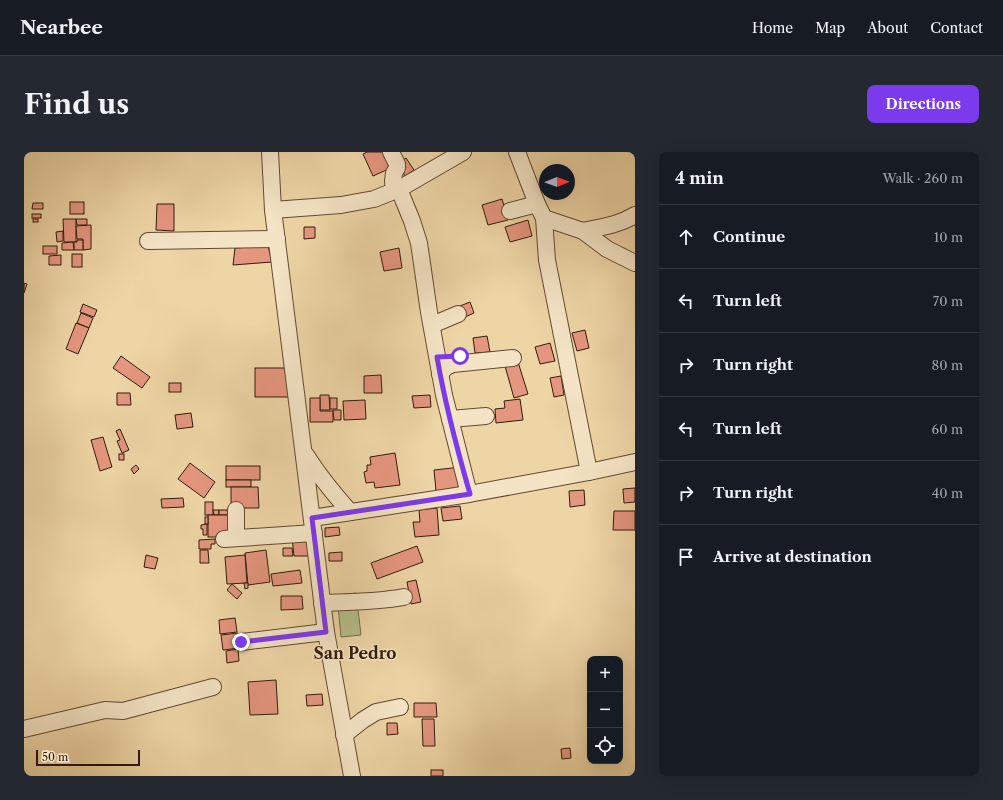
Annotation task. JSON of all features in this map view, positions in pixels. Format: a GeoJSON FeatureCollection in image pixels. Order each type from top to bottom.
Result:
{"type":"FeatureCollection","features":[{"type":"Feature","properties":{"kind":"street"},"geometry":{"type":"LineString","coordinates":[[270,152],[273,210],[322,603],[352,776]]}},
{"type":"Feature","properties":{"kind":"street"},"geometry":{"type":"LineString","coordinates":[[392,152],[397,164],[393,181],[412,221],[418,243],[440,374],[450,420],[470,494]]}},
{"type":"Feature","properties":{"kind":"street"},"geometry":{"type":"LineString","coordinates":[[273,210],[341,205],[374,199],[396,189],[463,152]]}},
{"type":"Feature","properties":{"kind":"street"},"geometry":{"type":"LineString","coordinates":[[517,152],[544,218],[547,260],[589,472]]}},
{"type":"Feature","properties":{"kind":"street"},"geometry":{"type":"LineString","coordinates":[[510,211],[537,204]]}},
{"type":"Feature","properties":{"kind":"street"},"geometry":{"type":"LineString","coordinates":[[583,230],[607,226],[626,220],[635,215]]}},
{"type":"Feature","properties":{"kind":"street"},"geometry":{"type":"LineString","coordinates":[[544,218],[583,230],[607,249],[635,263]]}},
{"type":"Feature","properties":{"kind":"street"},"geometry":{"type":"LineString","coordinates":[[148,241],[277,239]]}},
{"type":"Feature","properties":{"kind":"street"},"geometry":{"type":"LineString","coordinates":[[432,325],[458,314]]}},
{"type":"Feature","properties":{"kind":"street"},"geometry":{"type":"LineString","coordinates":[[437,357],[460,356],[468,354],[472,351]]}},
{"type":"Feature","properties":{"kind":"street"},"geometry":{"type":"LineString","coordinates":[[440,374],[446,367],[453,364],[513,358]]}},
{"type":"Feature","properties":{"kind":"street"},"geometry":{"type":"LineString","coordinates":[[450,420],[486,416]]}},
{"type":"Feature","properties":{"kind":"street"},"geometry":{"type":"LineString","coordinates":[[304,452],[332,493],[350,512]]}},
{"type":"Feature","properties":{"kind":"street"},"geometry":{"type":"LineString","coordinates":[[236,510],[230,538],[313,525],[350,512],[470,494],[635,462]]}},
{"type":"Feature","properties":{"kind":"street"},"geometry":{"type":"LineString","coordinates":[[322,603],[379,601],[404,597]]}},
{"type":"Feature","properties":{"kind":"street"},"geometry":{"type":"LineString","coordinates":[[241,642],[326,632]]}},
{"type":"Feature","properties":{"kind":"street"},"geometry":{"type":"LineString","coordinates":[[24,728],[105,710],[123,711],[213,687]]}},
{"type":"Feature","properties":{"kind":"street"},"geometry":{"type":"LineString","coordinates":[[344,735],[376,712],[400,707]]}},
{"type":"Feature","properties":{"kind":"green space"},"geometry":{"type":"Polygon","coordinates":[[[356,593],[361,635],[341,637],[337,595],[356,593]]]}},
{"type":"Feature","properties":{"kind":"building"},"geometry":{"type":"Polygon","coordinates":[[[367,152],[388,152],[395,166],[373,176],[363,154],[367,152]]]}},
{"type":"Feature","properties":{"kind":"building"},"geometry":{"type":"Polygon","coordinates":[[[406,158],[414,170],[405,176],[398,163],[406,158]]]}},
{"type":"Feature","properties":{"kind":"building"},"geometry":{"type":"Polygon","coordinates":[[[502,199],[508,220],[488,225],[482,205],[502,199]]]}},
{"type":"Feature","properties":{"kind":"building"},"geometry":{"type":"Polygon","coordinates":[[[70,202],[84,202],[84,214],[70,214],[70,202]]]}},
{"type":"Feature","properties":{"kind":"building"},"geometry":{"type":"Polygon","coordinates":[[[33,203],[43,203],[43,209],[32,209],[33,203]]]}},
{"type":"Feature","properties":{"kind":"building"},"geometry":{"type":"Polygon","coordinates":[[[157,204],[174,204],[174,231],[156,230],[157,204]]]}},
{"type":"Feature","properties":{"kind":"building"},"geometry":{"type":"Polygon","coordinates":[[[32,214],[41,214],[41,218],[32,218],[32,214]]]}},
{"type":"Feature","properties":{"kind":"building"},"geometry":{"type":"Polygon","coordinates":[[[33,219],[38,219],[38,222],[33,222],[33,219]]]}},
{"type":"Feature","properties":{"kind":"building"},"geometry":{"type":"Polygon","coordinates":[[[63,219],[76,219],[76,242],[64,242],[63,219]]]}},
{"type":"Feature","properties":{"kind":"building"},"geometry":{"type":"Polygon","coordinates":[[[76,219],[87,219],[87,225],[77,225],[76,219]]]}},
{"type":"Feature","properties":{"kind":"building"},"geometry":{"type":"Polygon","coordinates":[[[528,220],[532,236],[510,242],[505,227],[528,220]]]}},
{"type":"Feature","properties":{"kind":"building"},"geometry":{"type":"Polygon","coordinates":[[[91,225],[91,249],[83,250],[83,239],[77,239],[76,226],[91,225]]]}},
{"type":"Feature","properties":{"kind":"building"},"geometry":{"type":"Polygon","coordinates":[[[304,227],[315,227],[315,238],[304,239],[304,227]]]}},
{"type":"Feature","properties":{"kind":"building"},"geometry":{"type":"Polygon","coordinates":[[[63,231],[63,241],[57,242],[56,232],[63,231]]]}},
{"type":"Feature","properties":{"kind":"building"},"geometry":{"type":"Polygon","coordinates":[[[77,240],[83,240],[83,250],[74,250],[74,242],[77,242],[77,240]]]}},
{"type":"Feature","properties":{"kind":"building"},"geometry":{"type":"Polygon","coordinates":[[[73,242],[74,250],[62,250],[62,243],[73,242]]]}},
{"type":"Feature","properties":{"kind":"building"},"geometry":{"type":"Polygon","coordinates":[[[43,246],[57,246],[57,254],[43,254],[43,246]]]}},
{"type":"Feature","properties":{"kind":"building"},"geometry":{"type":"Polygon","coordinates":[[[268,246],[272,262],[233,265],[235,248],[268,246]]]}},
{"type":"Feature","properties":{"kind":"building"},"geometry":{"type":"Polygon","coordinates":[[[399,248],[402,268],[384,271],[380,252],[399,248]]]}},
{"type":"Feature","properties":{"kind":"building"},"geometry":{"type":"Polygon","coordinates":[[[72,254],[82,254],[82,267],[72,267],[72,254]]]}},
{"type":"Feature","properties":{"kind":"building"},"geometry":{"type":"Polygon","coordinates":[[[61,255],[61,265],[49,265],[49,256],[61,255]]]}},
{"type":"Feature","properties":{"kind":"building"},"geometry":{"type":"Polygon","coordinates":[[[24,283],[27,284],[24,293],[24,283]]]}},
{"type":"Feature","properties":{"kind":"building"},"geometry":{"type":"Polygon","coordinates":[[[470,302],[474,313],[465,317],[460,306],[470,302]]]}},
{"type":"Feature","properties":{"kind":"building"},"geometry":{"type":"Polygon","coordinates":[[[83,304],[97,310],[94,317],[80,312],[83,304]]]}},
{"type":"Feature","properties":{"kind":"building"},"geometry":{"type":"Polygon","coordinates":[[[81,313],[93,318],[89,328],[77,323],[81,313]]]}},
{"type":"Feature","properties":{"kind":"building"},"geometry":{"type":"Polygon","coordinates":[[[76,323],[89,328],[78,354],[66,349],[76,323]]]}},
{"type":"Feature","properties":{"kind":"building"},"geometry":{"type":"Polygon","coordinates":[[[585,330],[589,348],[577,351],[572,333],[585,330]]]}},
{"type":"Feature","properties":{"kind":"building"},"geometry":{"type":"Polygon","coordinates":[[[487,336],[490,352],[475,353],[473,338],[487,336]]]}},
{"type":"Feature","properties":{"kind":"building"},"geometry":{"type":"Polygon","coordinates":[[[550,343],[555,361],[540,364],[535,347],[550,343]]]}},
{"type":"Feature","properties":{"kind":"building"},"geometry":{"type":"Polygon","coordinates":[[[121,356],[150,377],[142,388],[113,368],[121,356]]]}},
{"type":"Feature","properties":{"kind":"building"},"geometry":{"type":"Polygon","coordinates":[[[518,362],[528,394],[514,398],[505,366],[518,362]]]}},
{"type":"Feature","properties":{"kind":"building"},"geometry":{"type":"Polygon","coordinates":[[[255,368],[290,368],[290,397],[255,397],[255,368]]]}},
{"type":"Feature","properties":{"kind":"building"},"geometry":{"type":"Polygon","coordinates":[[[381,375],[382,393],[364,393],[364,376],[381,375]]]}},
{"type":"Feature","properties":{"kind":"building"},"geometry":{"type":"Polygon","coordinates":[[[561,376],[564,395],[554,397],[550,378],[561,376]]]}},
{"type":"Feature","properties":{"kind":"building"},"geometry":{"type":"Polygon","coordinates":[[[169,383],[181,383],[181,392],[169,392],[169,383]]]}},
{"type":"Feature","properties":{"kind":"building"},"geometry":{"type":"Polygon","coordinates":[[[117,393],[130,393],[131,405],[117,405],[117,393]]]}},
{"type":"Feature","properties":{"kind":"building"},"geometry":{"type":"Polygon","coordinates":[[[320,395],[329,395],[330,410],[320,410],[320,395]]]}},
{"type":"Feature","properties":{"kind":"building"},"geometry":{"type":"Polygon","coordinates":[[[430,395],[431,407],[414,408],[412,396],[430,395]]]}},
{"type":"Feature","properties":{"kind":"building"},"geometry":{"type":"Polygon","coordinates":[[[310,398],[320,398],[320,411],[333,411],[333,422],[310,422],[310,398]]]}},
{"type":"Feature","properties":{"kind":"building"},"geometry":{"type":"Polygon","coordinates":[[[330,398],[337,398],[337,409],[330,409],[330,398]]]}},
{"type":"Feature","properties":{"kind":"building"},"geometry":{"type":"Polygon","coordinates":[[[520,399],[523,420],[496,423],[495,409],[505,408],[504,401],[520,399]]]}},
{"type":"Feature","properties":{"kind":"building"},"geometry":{"type":"Polygon","coordinates":[[[365,400],[366,419],[344,420],[343,401],[365,400]]]}},
{"type":"Feature","properties":{"kind":"building"},"geometry":{"type":"Polygon","coordinates":[[[333,410],[341,410],[341,420],[334,420],[333,410]]]}},
{"type":"Feature","properties":{"kind":"building"},"geometry":{"type":"Polygon","coordinates":[[[191,413],[193,427],[177,429],[175,415],[191,413]]]}},
{"type":"Feature","properties":{"kind":"building"},"geometry":{"type":"Polygon","coordinates":[[[120,429],[129,450],[122,453],[117,441],[120,440],[116,431],[120,429]]]}},
{"type":"Feature","properties":{"kind":"building"},"geometry":{"type":"Polygon","coordinates":[[[103,437],[112,467],[100,471],[91,440],[103,437]]]}},
{"type":"Feature","properties":{"kind":"building"},"geometry":{"type":"Polygon","coordinates":[[[395,453],[400,485],[375,488],[374,482],[366,483],[364,472],[367,471],[367,465],[371,465],[370,457],[395,453]]]}},
{"type":"Feature","properties":{"kind":"building"},"geometry":{"type":"Polygon","coordinates":[[[119,454],[124,454],[124,460],[119,460],[119,454]]]}},
{"type":"Feature","properties":{"kind":"building"},"geometry":{"type":"Polygon","coordinates":[[[190,463],[215,482],[204,498],[178,479],[190,463]]]}},
{"type":"Feature","properties":{"kind":"building"},"geometry":{"type":"Polygon","coordinates":[[[136,465],[139,469],[134,474],[131,469],[136,465]]]}},
{"type":"Feature","properties":{"kind":"building"},"geometry":{"type":"Polygon","coordinates":[[[226,466],[260,466],[260,480],[226,480],[226,466]]]}},
{"type":"Feature","properties":{"kind":"building"},"geometry":{"type":"Polygon","coordinates":[[[461,467],[463,488],[436,491],[434,470],[461,467]]]}},
{"type":"Feature","properties":{"kind":"building"},"geometry":{"type":"Polygon","coordinates":[[[226,480],[251,480],[251,487],[226,487],[226,480]]]}},
{"type":"Feature","properties":{"kind":"building"},"geometry":{"type":"Polygon","coordinates":[[[231,487],[258,487],[259,508],[231,508],[231,487]]]}},
{"type":"Feature","properties":{"kind":"building"},"geometry":{"type":"Polygon","coordinates":[[[635,488],[635,502],[624,503],[623,489],[635,488]]]}},
{"type":"Feature","properties":{"kind":"building"},"geometry":{"type":"Polygon","coordinates":[[[584,490],[585,505],[570,507],[569,491],[584,490]]]}},
{"type":"Feature","properties":{"kind":"building"},"geometry":{"type":"Polygon","coordinates":[[[183,498],[184,507],[162,508],[161,499],[183,498]]]}},
{"type":"Feature","properties":{"kind":"building"},"geometry":{"type":"Polygon","coordinates":[[[205,502],[213,502],[213,515],[205,515],[205,502]]]}},
{"type":"Feature","properties":{"kind":"building"},"geometry":{"type":"Polygon","coordinates":[[[460,506],[462,519],[443,521],[441,508],[460,506]]]}},
{"type":"Feature","properties":{"kind":"building"},"geometry":{"type":"Polygon","coordinates":[[[437,508],[439,535],[415,537],[413,522],[420,522],[419,510],[437,508]]]}},
{"type":"Feature","properties":{"kind":"building"},"geometry":{"type":"Polygon","coordinates":[[[213,510],[219,510],[219,515],[214,515],[213,510]]]}},
{"type":"Feature","properties":{"kind":"building"},"geometry":{"type":"Polygon","coordinates":[[[219,510],[227,510],[228,515],[219,515],[219,510]]]}},
{"type":"Feature","properties":{"kind":"building"},"geometry":{"type":"Polygon","coordinates":[[[614,511],[635,511],[635,530],[613,530],[614,511]]]}},
{"type":"Feature","properties":{"kind":"building"},"geometry":{"type":"Polygon","coordinates":[[[208,515],[234,515],[234,537],[208,537],[208,515]]]}},
{"type":"Feature","properties":{"kind":"building"},"geometry":{"type":"Polygon","coordinates":[[[205,517],[208,517],[208,524],[205,524],[205,517]]]}},
{"type":"Feature","properties":{"kind":"building"},"geometry":{"type":"Polygon","coordinates":[[[207,524],[207,535],[203,535],[201,525],[207,524]]]}},
{"type":"Feature","properties":{"kind":"building"},"geometry":{"type":"Polygon","coordinates":[[[339,527],[340,535],[325,537],[325,528],[339,527]]]}},
{"type":"Feature","properties":{"kind":"building"},"geometry":{"type":"Polygon","coordinates":[[[307,536],[309,556],[294,556],[292,537],[307,536]]]}},
{"type":"Feature","properties":{"kind":"building"},"geometry":{"type":"Polygon","coordinates":[[[215,539],[215,544],[211,544],[211,549],[199,549],[199,540],[215,539]]]}},
{"type":"Feature","properties":{"kind":"building"},"geometry":{"type":"Polygon","coordinates":[[[417,546],[423,562],[377,579],[371,563],[417,546]]]}},
{"type":"Feature","properties":{"kind":"building"},"geometry":{"type":"Polygon","coordinates":[[[283,548],[292,548],[293,556],[283,556],[283,548]]]}},
{"type":"Feature","properties":{"kind":"building"},"geometry":{"type":"Polygon","coordinates":[[[200,550],[208,550],[209,563],[200,563],[200,550]]]}},
{"type":"Feature","properties":{"kind":"building"},"geometry":{"type":"Polygon","coordinates":[[[266,550],[270,582],[248,585],[245,553],[266,550]]]}},
{"type":"Feature","properties":{"kind":"building"},"geometry":{"type":"Polygon","coordinates":[[[342,552],[342,561],[329,561],[329,553],[342,552]]]}},
{"type":"Feature","properties":{"kind":"building"},"geometry":{"type":"Polygon","coordinates":[[[146,555],[158,558],[155,569],[144,567],[146,555]]]}},
{"type":"Feature","properties":{"kind":"building"},"geometry":{"type":"Polygon","coordinates":[[[245,555],[247,583],[227,584],[225,557],[245,555]]]}},
{"type":"Feature","properties":{"kind":"building"},"geometry":{"type":"Polygon","coordinates":[[[300,570],[302,583],[273,586],[271,574],[300,570]]]}},
{"type":"Feature","properties":{"kind":"building"},"geometry":{"type":"Polygon","coordinates":[[[416,580],[421,602],[411,604],[407,582],[416,580]]]}},
{"type":"Feature","properties":{"kind":"building"},"geometry":{"type":"Polygon","coordinates":[[[244,583],[248,583],[248,588],[245,589],[244,583]]]}},
{"type":"Feature","properties":{"kind":"building"},"geometry":{"type":"Polygon","coordinates":[[[232,584],[242,593],[237,599],[227,590],[232,584]]]}},
{"type":"Feature","properties":{"kind":"building"},"geometry":{"type":"Polygon","coordinates":[[[281,596],[302,596],[303,609],[281,610],[281,596]]]}},
{"type":"Feature","properties":{"kind":"building"},"geometry":{"type":"Polygon","coordinates":[[[235,618],[237,632],[220,634],[219,620],[235,618]]]}},
{"type":"Feature","properties":{"kind":"building"},"geometry":{"type":"Polygon","coordinates":[[[238,633],[239,648],[223,650],[221,635],[238,633]]]}},
{"type":"Feature","properties":{"kind":"building"},"geometry":{"type":"Polygon","coordinates":[[[238,649],[239,661],[227,663],[226,651],[238,649]]]}},
{"type":"Feature","properties":{"kind":"building"},"geometry":{"type":"Polygon","coordinates":[[[276,680],[278,714],[250,715],[248,682],[276,680]]]}},
{"type":"Feature","properties":{"kind":"building"},"geometry":{"type":"Polygon","coordinates":[[[322,694],[323,705],[307,706],[306,695],[322,694]]]}},
{"type":"Feature","properties":{"kind":"building"},"geometry":{"type":"Polygon","coordinates":[[[414,703],[436,703],[437,717],[414,717],[414,703]]]}},
{"type":"Feature","properties":{"kind":"building"},"geometry":{"type":"Polygon","coordinates":[[[422,719],[434,719],[435,746],[423,746],[422,719]]]}},
{"type":"Feature","properties":{"kind":"building"},"geometry":{"type":"Polygon","coordinates":[[[387,723],[397,723],[398,734],[387,735],[387,723]]]}},
{"type":"Feature","properties":{"kind":"building"},"geometry":{"type":"Polygon","coordinates":[[[570,748],[571,758],[562,759],[561,749],[570,748]]]}},
{"type":"Feature","properties":{"kind":"building"},"geometry":{"type":"Polygon","coordinates":[[[431,770],[443,770],[443,776],[431,776],[431,770]]]}},
{"type":"Feature","properties":{"kind":"district","name":"San Pedro"},"geometry":{"type":"Point","coordinates":[355,653]}},
{"type":"Feature","properties":{"kind":"route"},"geometry":{"type":"LineString","coordinates":[[241,642],[326,632],[312,518],[470,494],[450,420],[437,357],[460,356]]}}]}
